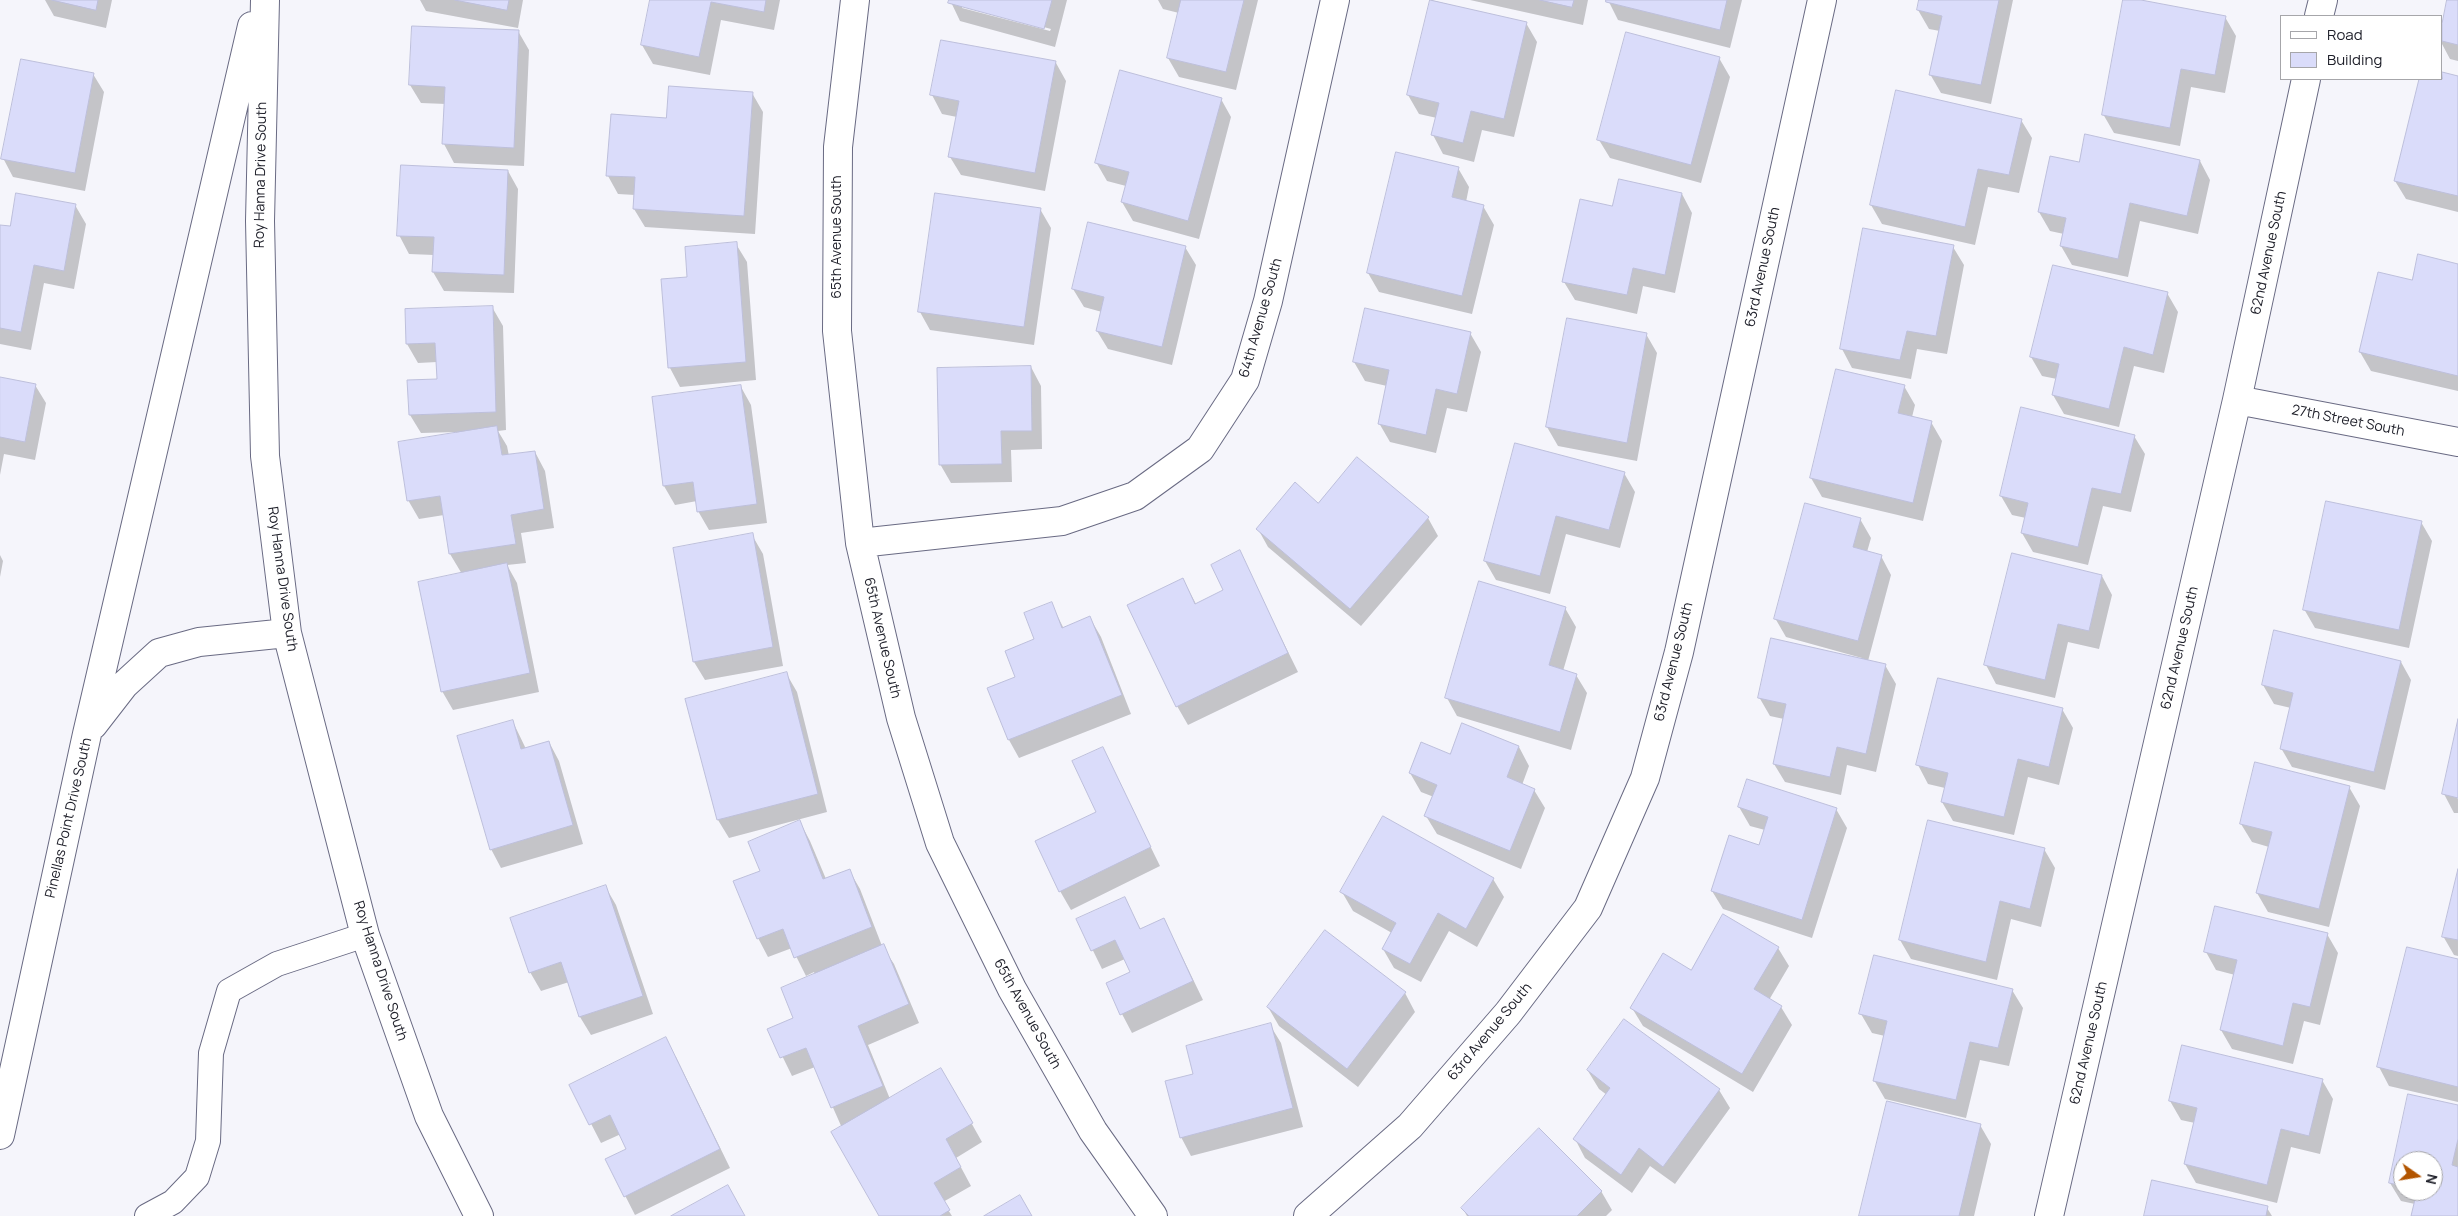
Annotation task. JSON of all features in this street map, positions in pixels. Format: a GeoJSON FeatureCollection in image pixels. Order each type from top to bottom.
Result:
{"type":"FeatureCollection","features":[{"type":"Feature","properties":{"kind":"street"},"geometry":{"type":"LineString","coordinates":[[87,734],[258,0]]}},
{"type":"Feature","properties":{"kind":"street","name":"Roy Hanna Drive South"},"geometry":{"type":"LineString","coordinates":[[265,0],[260,221],[265,456],[287,633],[365,935],[430,1116],[479,1216]]}},
{"type":"Feature","properties":{"kind":"street","name":"65th Avenue South"},"geometry":{"type":"LineString","coordinates":[[855,0],[838,146],[837,331],[860,542],[901,718],[940,843],[1012,989],[1093,1131],[1153,1216]]}},
{"type":"Feature","properties":{"kind":"street","name":"64th Avenue South"},"geometry":{"type":"LineString","coordinates":[[860,542],[1062,521],[1135,496],[1200,449],[1245,380],[1268,301],[1335,0]]}},
{"type":"Feature","properties":{"kind":"street","name":"63rd Avenue South"},"geometry":{"type":"LineString","coordinates":[[1308,1216],[1410,1126],[1508,1013],[1583,916],[1645,778],[1681,642],[1822,0]]}},
{"type":"Feature","properties":{"kind":"street"},"geometry":{"type":"LineString","coordinates":[[2319,15],[2322,0]]}},
{"type":"Feature","properties":{"kind":"street","name":"62nd Avenue South"},"geometry":{"type":"LineString","coordinates":[[2049,1216],[2237,400],[2306,80]]}},
{"type":"Feature","properties":{"kind":"street","name":"27th Street South"},"geometry":{"type":"LineString","coordinates":[[2237,400],[2458,442]]}},
{"type":"Feature","properties":{"kind":"street","name":"Pinellas Point Drive South"},"geometry":{"type":"LineString","coordinates":[[0,1135],[87,734],[124,685],[159,653],[199,642],[287,633]]}},
{"type":"Feature","properties":{"kind":"lane"},"geometry":{"type":"LineString","coordinates":[[147,1216],[173,1202],[197,1177],[208,1141],[211,1053],[229,991],[277,964],[365,935]]}},
{"type":"Feature","properties":{"kind":"building"},"geometry":{"type":"Polygon","coordinates":[[[52,0],[98,0],[96,10],[52,0]]]}},
{"type":"Feature","properties":{"kind":"building"},"geometry":{"type":"Polygon","coordinates":[[[455,0],[509,0],[507,10],[455,0]]]}},
{"type":"Feature","properties":{"kind":"building"},"geometry":{"type":"Polygon","coordinates":[[[650,0],[766,0],[764,12],[711,2],[699,57],[641,45],[650,0]]]}},
{"type":"Feature","properties":{"kind":"building"},"geometry":{"type":"Polygon","coordinates":[[[949,0],[1052,0],[1044,29],[948,3],[949,0]]]}},
{"type":"Feature","properties":{"kind":"building"},"geometry":{"type":"Polygon","coordinates":[[[1181,0],[1244,0],[1226,72],[1167,58],[1181,0]]]}},
{"type":"Feature","properties":{"kind":"building"},"geometry":{"type":"Polygon","coordinates":[[[1430,0],[1527,22],[1504,119],[1471,111],[1463,143],[1431,135],[1439,103],[1407,95],[1430,0]]]}},
{"type":"Feature","properties":{"kind":"building"},"geometry":{"type":"Polygon","coordinates":[[[1540,0],[1574,0],[1572,7],[1540,0]]]}},
{"type":"Feature","properties":{"kind":"building"},"geometry":{"type":"Polygon","coordinates":[[[1606,0],[1727,0],[1720,30],[1606,2],[1606,0]]]}},
{"type":"Feature","properties":{"kind":"building"},"geometry":{"type":"Polygon","coordinates":[[[1919,0],[1999,0],[1981,85],[1929,75],[1942,16],[1917,10],[1919,0]]]}},
{"type":"Feature","properties":{"kind":"building"},"geometry":{"type":"Polygon","coordinates":[[[2123,0],[2141,0],[2226,16],[2215,75],[2181,69],[2170,128],[2102,115],[2123,0]]]}},
{"type":"Feature","properties":{"kind":"building"},"geometry":{"type":"Polygon","coordinates":[[[2447,0],[2458,0],[2458,45],[2443,41],[2443,19],[2447,0]]]}},
{"type":"Feature","properties":{"kind":"building"},"geometry":{"type":"Polygon","coordinates":[[[412,26],[519,30],[514,148],[442,144],[445,87],[409,85],[412,26]]]}},
{"type":"Feature","properties":{"kind":"building"},"geometry":{"type":"Polygon","coordinates":[[[1626,32],[1720,57],[1691,165],[1597,140],[1626,32]]]}},
{"type":"Feature","properties":{"kind":"building"},"geometry":{"type":"Polygon","coordinates":[[[941,40],[1056,61],[1035,173],[948,157],[959,101],[930,95],[941,40]]]}},
{"type":"Feature","properties":{"kind":"building"},"geometry":{"type":"Polygon","coordinates":[[[21,59],[94,73],[75,173],[1,159],[21,59]]]}},
{"type":"Feature","properties":{"kind":"building"},"geometry":{"type":"Polygon","coordinates":[[[1120,70],[1222,98],[1188,221],[1121,202],[1129,172],[1095,163],[1120,70]]]}},
{"type":"Feature","properties":{"kind":"building"},"geometry":{"type":"Polygon","coordinates":[[[2443,72],[2458,76],[2458,196],[2394,181],[2419,80],[2443,80],[2443,72]]]}},
{"type":"Feature","properties":{"kind":"building"},"geometry":{"type":"Polygon","coordinates":[[[669,86],[753,92],[744,216],[633,209],[635,177],[606,176],[611,114],[666,118],[669,86]]]}},
{"type":"Feature","properties":{"kind":"building"},"geometry":{"type":"Polygon","coordinates":[[[1896,90],[2022,119],[2009,175],[1978,169],[1965,227],[1870,205],[1896,90]]]}},
{"type":"Feature","properties":{"kind":"building"},"geometry":{"type":"Polygon","coordinates":[[[2085,134],[2200,160],[2187,216],[2130,203],[2118,259],[2060,246],[2066,218],[2038,212],[2050,156],[2079,162],[2085,134]]]}},
{"type":"Feature","properties":{"kind":"building"},"geometry":{"type":"Polygon","coordinates":[[[1396,152],[1459,167],[1452,197],[1484,205],[1462,296],[1367,273],[1396,152]]]}},
{"type":"Feature","properties":{"kind":"building"},"geometry":{"type":"Polygon","coordinates":[[[401,165],[508,170],[504,275],[432,272],[434,237],[397,236],[401,165]]]}},
{"type":"Feature","properties":{"kind":"building"},"geometry":{"type":"Polygon","coordinates":[[[1619,179],[1682,193],[1665,275],[1633,268],[1627,295],[1562,282],[1580,199],[1612,206],[1619,179]]]}},
{"type":"Feature","properties":{"kind":"building"},"geometry":{"type":"Polygon","coordinates":[[[16,193],[76,204],[64,271],[34,265],[21,332],[0,328],[0,225],[10,226],[16,193]]]}},
{"type":"Feature","properties":{"kind":"building"},"geometry":{"type":"Polygon","coordinates":[[[935,193],[1041,208],[1024,327],[918,312],[935,193]]]}},
{"type":"Feature","properties":{"kind":"building"},"geometry":{"type":"Polygon","coordinates":[[[1088,222],[1186,246],[1162,347],[1096,331],[1104,297],[1072,289],[1088,222]]]}},
{"type":"Feature","properties":{"kind":"building"},"geometry":{"type":"Polygon","coordinates":[[[1863,228],[1954,245],[1936,336],[1907,331],[1900,360],[1840,349],[1863,228]]]}},
{"type":"Feature","properties":{"kind":"building"},"geometry":{"type":"Polygon","coordinates":[[[737,242],[746,362],[668,368],[661,279],[687,277],[685,247],[737,242]]]}},
{"type":"Feature","properties":{"kind":"building"},"geometry":{"type":"Polygon","coordinates":[[[2418,254],[2458,264],[2458,376],[2359,352],[2378,272],[2412,280],[2418,254]]]}},
{"type":"Feature","properties":{"kind":"building"},"geometry":{"type":"Polygon","coordinates":[[[2053,265],[2168,292],[2153,355],[2124,347],[2109,409],[2052,395],[2059,364],[2030,357],[2053,265]]]}},
{"type":"Feature","properties":{"kind":"building"},"geometry":{"type":"Polygon","coordinates":[[[493,306],[496,412],[409,415],[407,380],[437,379],[435,343],[406,344],[405,309],[493,306]]]}},
{"type":"Feature","properties":{"kind":"building"},"geometry":{"type":"Polygon","coordinates":[[[1365,308],[1471,332],[1457,394],[1436,389],[1426,435],[1378,424],[1389,370],[1353,362],[1365,308]]]}},
{"type":"Feature","properties":{"kind":"building"},"geometry":{"type":"Polygon","coordinates":[[[1567,318],[1647,333],[1627,443],[1546,427],[1567,318]]]}},
{"type":"Feature","properties":{"kind":"building"},"geometry":{"type":"Polygon","coordinates":[[[1031,366],[1032,431],[1001,431],[1002,464],[939,465],[937,368],[1031,366]]]}},
{"type":"Feature","properties":{"kind":"building"},"geometry":{"type":"Polygon","coordinates":[[[1836,369],[1905,385],[1898,413],[1932,421],[1913,503],[1810,478],[1836,369]]]}},
{"type":"Feature","properties":{"kind":"building"},"geometry":{"type":"Polygon","coordinates":[[[0,377],[36,384],[25,442],[0,437],[0,377]]]}},
{"type":"Feature","properties":{"kind":"building"},"geometry":{"type":"Polygon","coordinates":[[[741,385],[757,504],[697,512],[693,482],[663,486],[652,397],[741,385]]]}},
{"type":"Feature","properties":{"kind":"building"},"geometry":{"type":"Polygon","coordinates":[[[2021,407],[2135,435],[2121,494],[2092,488],[2078,547],[2021,533],[2028,503],[2000,496],[2021,407]]]}},
{"type":"Feature","properties":{"kind":"building"},"geometry":{"type":"Polygon","coordinates":[[[497,426],[502,455],[535,451],[544,509],[511,515],[516,544],[449,554],[440,496],[407,501],[398,442],[497,426]]]}},
{"type":"Feature","properties":{"kind":"building"},"geometry":{"type":"Polygon","coordinates":[[[1515,443],[1625,472],[1609,530],[1556,516],[1540,576],[1484,561],[1515,443]]]}},
{"type":"Feature","properties":{"kind":"building"},"geometry":{"type":"Polygon","coordinates":[[[1357,457],[1429,517],[1350,609],[1256,529],[1295,482],[1318,503],[1357,457]]]}},
{"type":"Feature","properties":{"kind":"building"},"geometry":{"type":"Polygon","coordinates":[[[2326,501],[2422,521],[2399,630],[2303,610],[2326,501]]]}},
{"type":"Feature","properties":{"kind":"building"},"geometry":{"type":"Polygon","coordinates":[[[1805,503],[1861,518],[1853,547],[1882,555],[1858,641],[1774,619],[1805,503]]]}},
{"type":"Feature","properties":{"kind":"building"},"geometry":{"type":"Polygon","coordinates":[[[753,533],[773,647],[693,662],[673,548],[753,533]]]}},
{"type":"Feature","properties":{"kind":"building"},"geometry":{"type":"Polygon","coordinates":[[[1240,550],[1288,653],[1176,707],[1127,605],[1183,578],[1195,604],[1223,590],[1211,565],[1240,550]]]}},
{"type":"Feature","properties":{"kind":"building"},"geometry":{"type":"Polygon","coordinates":[[[2012,553],[2102,575],[2089,631],[2058,624],[2045,680],[1984,665],[2012,553]]]}},
{"type":"Feature","properties":{"kind":"building"},"geometry":{"type":"Polygon","coordinates":[[[507,563],[530,673],[441,692],[418,582],[507,563]]]}},
{"type":"Feature","properties":{"kind":"building"},"geometry":{"type":"Polygon","coordinates":[[[1479,581],[1566,607],[1549,665],[1577,674],[1560,732],[1445,698],[1479,581]]]}},
{"type":"Feature","properties":{"kind":"building"},"geometry":{"type":"Polygon","coordinates":[[[1052,602],[1062,628],[1090,616],[1122,695],[1008,740],[987,688],[1015,677],[1005,651],[1034,639],[1024,613],[1052,602]]]}},
{"type":"Feature","properties":{"kind":"building"},"geometry":{"type":"Polygon","coordinates":[[[2274,630],[2401,661],[2374,772],[2280,749],[2293,693],[2262,685],[2274,630]]]}},
{"type":"Feature","properties":{"kind":"building"},"geometry":{"type":"Polygon","coordinates":[[[1771,638],[1886,664],[1866,754],[1837,747],[1830,777],[1773,764],[1786,704],[1758,698],[1771,638]]]}},
{"type":"Feature","properties":{"kind":"building"},"geometry":{"type":"Polygon","coordinates":[[[787,672],[818,794],[717,820],[685,699],[787,672]]]}},
{"type":"Feature","properties":{"kind":"building"},"geometry":{"type":"Polygon","coordinates":[[[1938,678],[2063,708],[2049,767],[2018,759],[2004,817],[1941,802],[1948,773],[1916,765],[1938,678]]]}},
{"type":"Feature","properties":{"kind":"building"},"geometry":{"type":"Polygon","coordinates":[[[2458,719],[2458,798],[2442,794],[2458,719]]]}},
{"type":"Feature","properties":{"kind":"building"},"geometry":{"type":"Polygon","coordinates":[[[513,720],[521,749],[549,741],[573,825],[490,850],[457,736],[513,720]]]}},
{"type":"Feature","properties":{"kind":"building"},"geometry":{"type":"Polygon","coordinates":[[[1462,723],[1519,746],[1507,777],[1535,789],[1510,851],[1424,816],[1437,785],[1409,773],[1421,742],[1450,754],[1462,723]]]}},
{"type":"Feature","properties":{"kind":"building"},"geometry":{"type":"Polygon","coordinates":[[[1103,747],[1151,847],[1059,892],[1035,841],[1096,812],[1072,761],[1103,747]]]}},
{"type":"Feature","properties":{"kind":"building"},"geometry":{"type":"Polygon","coordinates":[[[2255,762],[2350,786],[2319,909],[2256,893],[2272,832],[2240,824],[2255,762]]]}},
{"type":"Feature","properties":{"kind":"building"},"geometry":{"type":"Polygon","coordinates":[[[1747,779],[1837,808],[1802,920],[1711,891],[1729,835],[1759,845],[1768,817],[1738,807],[1747,779]]]}},
{"type":"Feature","properties":{"kind":"building"},"geometry":{"type":"Polygon","coordinates":[[[1383,816],[1494,878],[1466,929],[1438,913],[1410,964],[1382,949],[1396,923],[1340,892],[1383,816]]]}},
{"type":"Feature","properties":{"kind":"building"},"geometry":{"type":"Polygon","coordinates":[[[800,820],[823,879],[850,869],[872,927],[794,958],[783,929],[757,939],[733,881],[760,871],[748,842],[800,820]]]}},
{"type":"Feature","properties":{"kind":"building"},"geometry":{"type":"Polygon","coordinates":[[[1928,820],[2045,848],[2030,909],[2000,901],[1986,962],[1899,940],[1928,820]]]}},
{"type":"Feature","properties":{"kind":"building"},"geometry":{"type":"Polygon","coordinates":[[[2458,869],[2458,940],[2442,937],[2458,869]]]}},
{"type":"Feature","properties":{"kind":"building"},"geometry":{"type":"Polygon","coordinates":[[[606,885],[643,996],[579,1017],[561,962],[529,973],[510,918],[606,885]]]}},
{"type":"Feature","properties":{"kind":"building"},"geometry":{"type":"Polygon","coordinates":[[[1125,897],[1140,929],[1164,918],[1193,981],[1120,1015],[1106,983],[1130,972],[1115,940],[1091,951],[1076,919],[1125,897]]]}},
{"type":"Feature","properties":{"kind":"building"},"geometry":{"type":"Polygon","coordinates":[[[2215,906],[2328,933],[2310,1007],[2293,1003],[2283,1046],[2220,1030],[2237,960],[2204,952],[2215,906]]]}},
{"type":"Feature","properties":{"kind":"building"},"geometry":{"type":"Polygon","coordinates":[[[1723,914],[1779,947],[1754,989],[1782,1006],[1742,1074],[1630,1008],[1663,953],[1691,970],[1723,914]]]}},
{"type":"Feature","properties":{"kind":"building"},"geometry":{"type":"Polygon","coordinates":[[[1325,930],[1406,992],[1347,1069],[1267,1007],[1325,930]]]}},
{"type":"Feature","properties":{"kind":"building"},"geometry":{"type":"Polygon","coordinates":[[[884,944],[909,1004],[858,1026],[883,1086],[831,1108],[806,1048],[780,1058],[767,1029],[793,1018],[781,988],[884,944]]]}},
{"type":"Feature","properties":{"kind":"building"},"geometry":{"type":"Polygon","coordinates":[[[2407,947],[2458,959],[2458,1087],[2377,1067],[2407,947]]]}},
{"type":"Feature","properties":{"kind":"building"},"geometry":{"type":"Polygon","coordinates":[[[1874,955],[2013,989],[1998,1048],[1970,1042],[1956,1100],[1873,1081],[1887,1021],[1859,1014],[1874,955]]]}},
{"type":"Feature","properties":{"kind":"building"},"geometry":{"type":"Polygon","coordinates":[[[1624,1019],[1720,1089],[1663,1167],[1639,1148],[1621,1175],[1573,1139],[1610,1088],[1587,1070],[1624,1019]]]}},
{"type":"Feature","properties":{"kind":"building"},"geometry":{"type":"Polygon","coordinates":[[[1271,1023],[1293,1108],[1180,1138],[1165,1081],[1193,1074],[1186,1046],[1271,1023]]]}},
{"type":"Feature","properties":{"kind":"building"},"geometry":{"type":"Polygon","coordinates":[[[666,1037],[720,1149],[624,1197],[605,1159],[626,1149],[610,1115],[589,1125],[569,1085],[666,1037]]]}},
{"type":"Feature","properties":{"kind":"building"},"geometry":{"type":"Polygon","coordinates":[[[2182,1045],[2323,1079],[2309,1136],[2281,1129],[2267,1185],[2184,1164],[2197,1108],[2169,1101],[2182,1045]]]}},
{"type":"Feature","properties":{"kind":"building"},"geometry":{"type":"Polygon","coordinates":[[[941,1068],[973,1123],[946,1139],[961,1167],[934,1183],[950,1210],[940,1216],[879,1216],[831,1132],[941,1068]]]}},
{"type":"Feature","properties":{"kind":"building"},"geometry":{"type":"Polygon","coordinates":[[[2408,1094],[2458,1105],[2458,1139],[2452,1165],[2458,1167],[2458,1216],[2411,1216],[2415,1201],[2443,1201],[2443,1151],[2396,1151],[2408,1094]]]}},
{"type":"Feature","properties":{"kind":"building"},"geometry":{"type":"Polygon","coordinates":[[[1887,1101],[1981,1124],[1959,1216],[1859,1216],[1887,1101]]]}},
{"type":"Feature","properties":{"kind":"building"},"geometry":{"type":"Polygon","coordinates":[[[1539,1128],[1602,1191],[1577,1216],[1469,1216],[1461,1208],[1539,1128]]]}},
{"type":"Feature","properties":{"kind":"building"},"geometry":{"type":"Polygon","coordinates":[[[2393,1164],[2393,1184],[2389,1183],[2393,1164]]]}},
{"type":"Feature","properties":{"kind":"building"},"geometry":{"type":"Polygon","coordinates":[[[2152,1180],[2268,1206],[2266,1216],[2144,1216],[2152,1180]]]}},
{"type":"Feature","properties":{"kind":"building"},"geometry":{"type":"Polygon","coordinates":[[[728,1185],[745,1216],[671,1216],[728,1185]]]}},
{"type":"Feature","properties":{"kind":"building"},"geometry":{"type":"Polygon","coordinates":[[[1020,1195],[1032,1216],[984,1216],[1020,1195]]]}}]}
